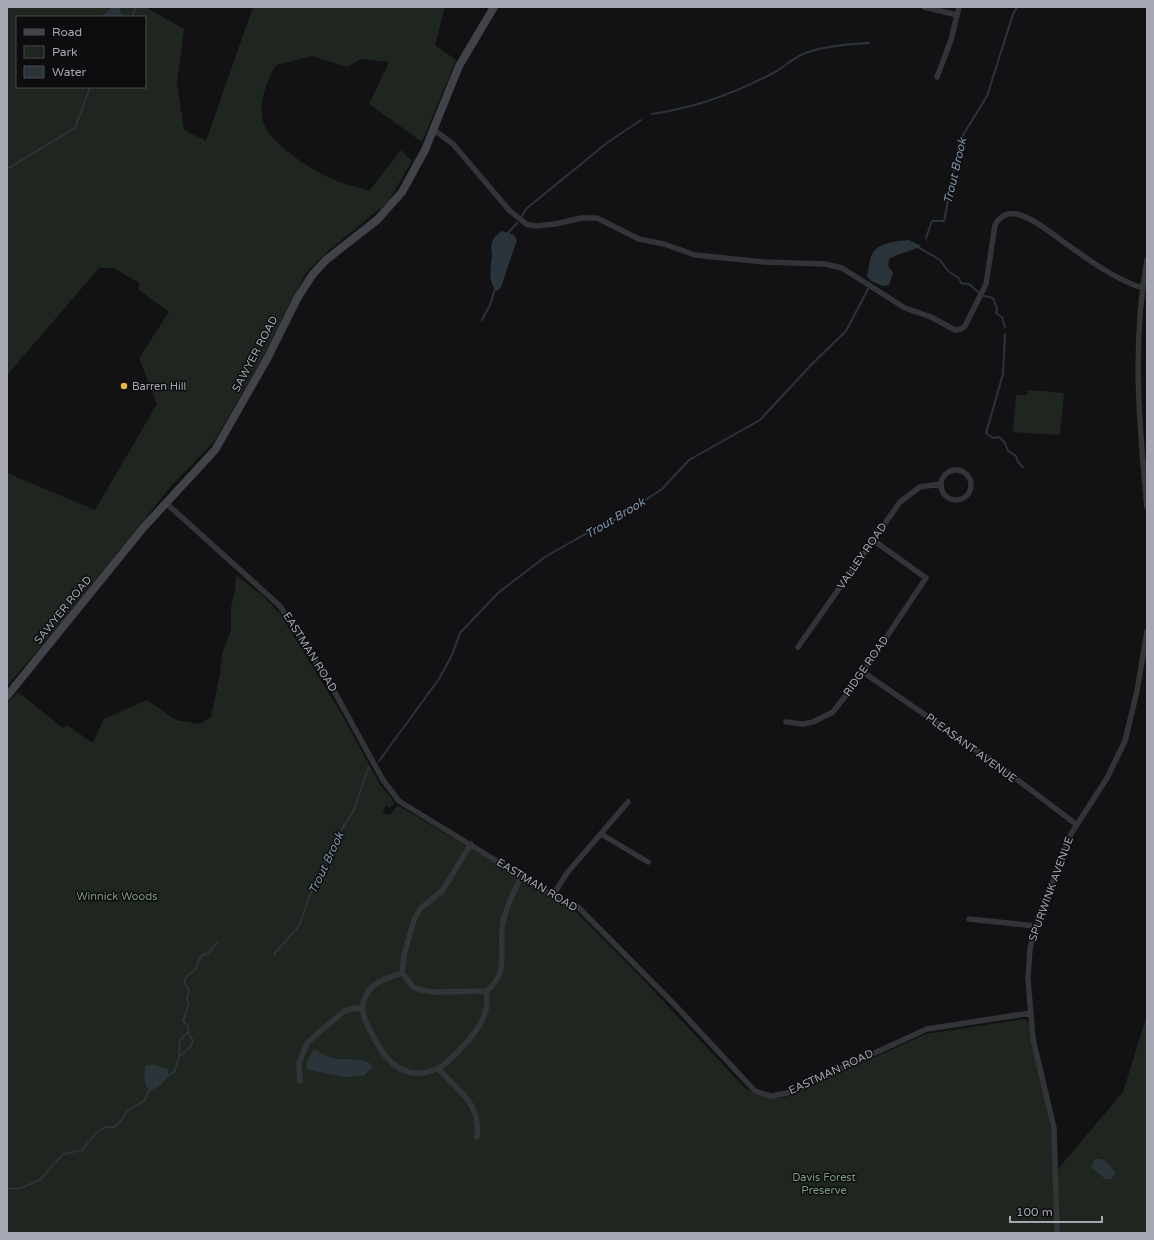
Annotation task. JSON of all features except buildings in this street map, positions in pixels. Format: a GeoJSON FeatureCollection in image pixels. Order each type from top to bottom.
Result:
{"type":"FeatureCollection","features":[{"type":"Feature","properties":{"kind":"street","name":"SAWYER ROAD"},"geometry":{"type":"LineString","coordinates":[[7,696],[143,528],[219,445],[267,358],[298,297],[312,274],[326,260],[359,236],[390,207],[409,181],[434,130],[459,66],[494,7]]}},
{"type":"Feature","properties":{"kind":"street"},"geometry":{"type":"LineString","coordinates":[[924,7],[957,15]]}},
{"type":"Feature","properties":{"kind":"street"},"geometry":{"type":"LineString","coordinates":[[937,77],[951,40],[959,7]]}},
{"type":"Feature","properties":{"kind":"street"},"geometry":{"type":"LineString","coordinates":[[434,130],[454,144],[509,210],[526,224],[535,226],[555,224],[581,218],[597,218],[639,239],[664,244],[695,255],[764,262],[825,264],[842,268],[905,308],[931,317],[955,330],[961,329],[965,326],[984,289],[988,275],[994,225],[998,219],[1004,215],[1017,214],[1025,217],[1043,227],[1096,265],[1129,283],[1142,288]]}},
{"type":"Feature","properties":{"kind":"street"},"geometry":{"type":"LineString","coordinates":[[1147,260],[1142,288],[1139,394],[1147,507]]}},
{"type":"Feature","properties":{"kind":"street"},"geometry":{"type":"LineString","coordinates":[[959,470],[968,476],[971,482],[967,495],[955,500],[946,496],[940,484],[948,472],[959,470]]}},
{"type":"Feature","properties":{"kind":"street","name":"VALLEY ROAD"},"geometry":{"type":"LineString","coordinates":[[798,647],[900,502],[920,487],[940,484]]}},
{"type":"Feature","properties":{"kind":"street","name":"EASTMAN ROAD"},"geometry":{"type":"LineString","coordinates":[[166,503],[272,596],[280,606],[333,689],[383,780],[399,801],[564,902],[578,908],[674,1004],[755,1091],[766,1095],[777,1096],[787,1093],[927,1029],[1030,1012]]}},
{"type":"Feature","properties":{"kind":"street","name":"RIDGE ROAD"},"geometry":{"type":"LineString","coordinates":[[786,722],[803,724],[818,720],[829,715],[838,707],[864,672],[926,578],[902,563],[873,540]]}},
{"type":"Feature","properties":{"kind":"street","name":"SPURWINK AVENUE"},"geometry":{"type":"LineString","coordinates":[[1057,1233],[1054,1128],[1033,1039],[1028,964],[1030,948],[1036,926],[1062,854],[1077,825],[1107,778],[1125,740],[1137,691],[1147,631]]}},
{"type":"Feature","properties":{"kind":"street","name":"PLEASANT AVENUE"},"geometry":{"type":"LineString","coordinates":[[864,672],[978,751],[1077,825]]}},
{"type":"Feature","properties":{"kind":"street"},"geometry":{"type":"LineString","coordinates":[[553,895],[567,873],[628,802]]}},
{"type":"Feature","properties":{"kind":"street"},"geometry":{"type":"LineString","coordinates":[[600,834],[648,862]]}},
{"type":"Feature","properties":{"kind":"street"},"geometry":{"type":"LineString","coordinates":[[470,844],[442,891],[420,909],[414,920],[404,955],[402,973],[414,988],[427,991],[486,991],[500,976],[503,958],[503,921],[521,876]]}},
{"type":"Feature","properties":{"kind":"street"},"geometry":{"type":"LineString","coordinates":[[969,919],[1036,926]]}},
{"type":"Feature","properties":{"kind":"street"},"geometry":{"type":"LineString","coordinates":[[402,973],[382,980],[372,986],[365,998],[363,1010],[365,1022],[377,1044],[390,1063],[398,1068],[415,1073],[438,1068],[479,1028],[486,1015],[488,1001],[486,991]]}},
{"type":"Feature","properties":{"kind":"street"},"geometry":{"type":"LineString","coordinates":[[300,1081],[299,1063],[307,1044],[344,1011],[356,1008],[363,1010]]}},
{"type":"Feature","properties":{"kind":"street"},"geometry":{"type":"LineString","coordinates":[[438,1068],[469,1101],[475,1111],[478,1118],[477,1137]]}},
{"type":"Feature","properties":{"kind":"green space"},"geometry":{"type":"Polygon","coordinates":[[[7,7],[145,7],[184,29],[177,83],[184,130],[206,141],[253,7],[445,7],[435,45],[456,60],[422,142],[369,104],[389,62],[361,59],[347,67],[312,56],[276,65],[263,96],[262,117],[271,136],[291,154],[325,176],[369,191],[401,150],[412,161],[388,202],[328,251],[306,273],[263,357],[213,443],[172,485],[49,637],[7,686],[7,473],[95,510],[157,404],[139,358],[169,312],[139,290],[139,283],[114,268],[99,268],[7,375],[7,7]]]}},
{"type":"Feature","properties":{"kind":"green space"},"geometry":{"type":"Polygon","coordinates":[[[1028,390],[1064,393],[1060,435],[1013,432],[1016,395],[1027,395],[1028,390]]]}},
{"type":"Feature","properties":{"kind":"green space"},"geometry":{"type":"Polygon","coordinates":[[[236,575],[262,595],[281,615],[342,715],[379,783],[393,801],[394,804],[390,808],[386,805],[382,812],[390,815],[397,806],[401,807],[574,910],[636,972],[745,1088],[755,1093],[770,1098],[786,1097],[926,1034],[1025,1019],[1028,1022],[1048,1112],[1057,1170],[1123,1092],[1147,1015],[1147,1233],[7,1233],[7,703],[18,692],[63,728],[67,725],[91,742],[93,742],[104,719],[147,700],[176,720],[199,724],[211,717],[220,674],[222,654],[231,630],[231,608],[235,590],[236,575]]]}},
{"type":"Feature","properties":{"kind":"water"},"geometry":{"type":"Polygon","coordinates":[[[113,7],[121,7],[119,12],[123,16],[101,16],[113,7]]]}},
{"type":"Feature","properties":{"kind":"water"},"geometry":{"type":"Polygon","coordinates":[[[502,231],[514,235],[517,240],[501,287],[497,291],[491,279],[491,246],[494,238],[502,231]]]}},
{"type":"Feature","properties":{"kind":"water"},"geometry":{"type":"Polygon","coordinates":[[[909,240],[921,246],[889,259],[888,266],[893,273],[889,285],[883,286],[871,281],[867,276],[871,256],[875,250],[889,243],[909,240]]]}},
{"type":"Feature","properties":{"kind":"water"},"geometry":{"type":"Polygon","coordinates":[[[314,1049],[331,1058],[366,1061],[373,1067],[363,1076],[346,1077],[309,1070],[306,1068],[307,1062],[314,1049]]]}},
{"type":"Feature","properties":{"kind":"water"},"geometry":{"type":"Polygon","coordinates":[[[147,1065],[155,1065],[167,1069],[169,1075],[155,1089],[149,1091],[145,1082],[145,1067],[147,1065]]]}},
{"type":"Feature","properties":{"kind":"water"},"geometry":{"type":"Polygon","coordinates":[[[1095,1159],[1101,1159],[1107,1162],[1115,1172],[1112,1179],[1105,1179],[1091,1167],[1095,1159]]]}},
{"type":"Feature","properties":{"kind":"waterway"},"geometry":{"type":"LineString","coordinates":[[132,16],[136,7]]}},
{"type":"Feature","properties":{"kind":"waterway","name":"Trout Brook"},"geometry":{"type":"LineString","coordinates":[[926,238],[932,221],[944,221],[960,140],[987,96],[1013,14],[1017,7]]}},
{"type":"Feature","properties":{"kind":"waterway"},"geometry":{"type":"LineString","coordinates":[[652,114],[683,108],[714,99],[759,80],[810,51],[836,46],[869,43]]}},
{"type":"Feature","properties":{"kind":"waterway"},"geometry":{"type":"LineString","coordinates":[[7,169],[75,128],[90,88]]}},
{"type":"Feature","properties":{"kind":"waterway"},"geometry":{"type":"LineString","coordinates":[[522,216],[526,209],[608,142],[641,120]]}},
{"type":"Feature","properties":{"kind":"waterway"},"geometry":{"type":"LineString","coordinates":[[508,233],[517,223]]}},
{"type":"Feature","properties":{"kind":"waterway"},"geometry":{"type":"LineString","coordinates":[[918,247],[940,260],[949,272],[959,278],[961,283],[969,284],[978,292]]}},
{"type":"Feature","properties":{"kind":"waterway"},"geometry":{"type":"LineString","coordinates":[[482,320],[490,305],[495,289]]}},
{"type":"Feature","properties":{"kind":"waterway","name":"Trout Brook"},"geometry":{"type":"LineString","coordinates":[[379,761],[439,679],[452,655],[460,633],[498,593],[545,557],[587,533],[618,518],[662,489],[689,460],[760,420],[811,365],[846,331],[868,289]]}},
{"type":"Feature","properties":{"kind":"waterway"},"geometry":{"type":"LineString","coordinates":[[984,296],[993,298],[997,308],[996,313],[1002,317],[1005,327]]}},
{"type":"Feature","properties":{"kind":"waterway"},"geometry":{"type":"LineString","coordinates":[[1005,334],[1003,374],[986,433],[993,438],[999,437],[1005,443],[1008,451],[1016,456],[1018,462],[1023,467]]}},
{"type":"Feature","properties":{"kind":"waterway","name":"Trout Brook"},"geometry":{"type":"LineString","coordinates":[[274,954],[299,926],[314,884],[343,827],[353,812],[369,767]]}},
{"type":"Feature","properties":{"kind":"waterway"},"geometry":{"type":"LineString","coordinates":[[169,1075],[174,1072],[177,1064],[181,1039],[188,1032],[188,1026],[183,1021],[189,1004],[187,999],[189,990],[185,984],[185,978],[195,970],[201,956],[208,953],[217,943]]}},
{"type":"Feature","properties":{"kind":"waterway"},"geometry":{"type":"LineString","coordinates":[[180,1056],[191,1046],[193,1041],[188,1032]]}},
{"type":"Feature","properties":{"kind":"waterway"},"geometry":{"type":"LineString","coordinates":[[7,1189],[21,1188],[40,1180],[63,1154],[82,1150],[97,1132],[106,1127],[114,1127],[122,1120],[127,1111],[144,1101],[149,1091]]}},
{"type":"Feature","properties":{"kind":"place","name":"Barren Hill"},"geometry":{"type":"Point","coordinates":[124,386]}},
{"type":"Feature","properties":{"kind":"park label","name":"Winnick Woods"},"geometry":{"type":"Point","coordinates":[117,896]}},
{"type":"Feature","properties":{"kind":"park label","name":"Davis Forest Preserve"},"geometry":{"type":"Point","coordinates":[824,1183]}}]}
